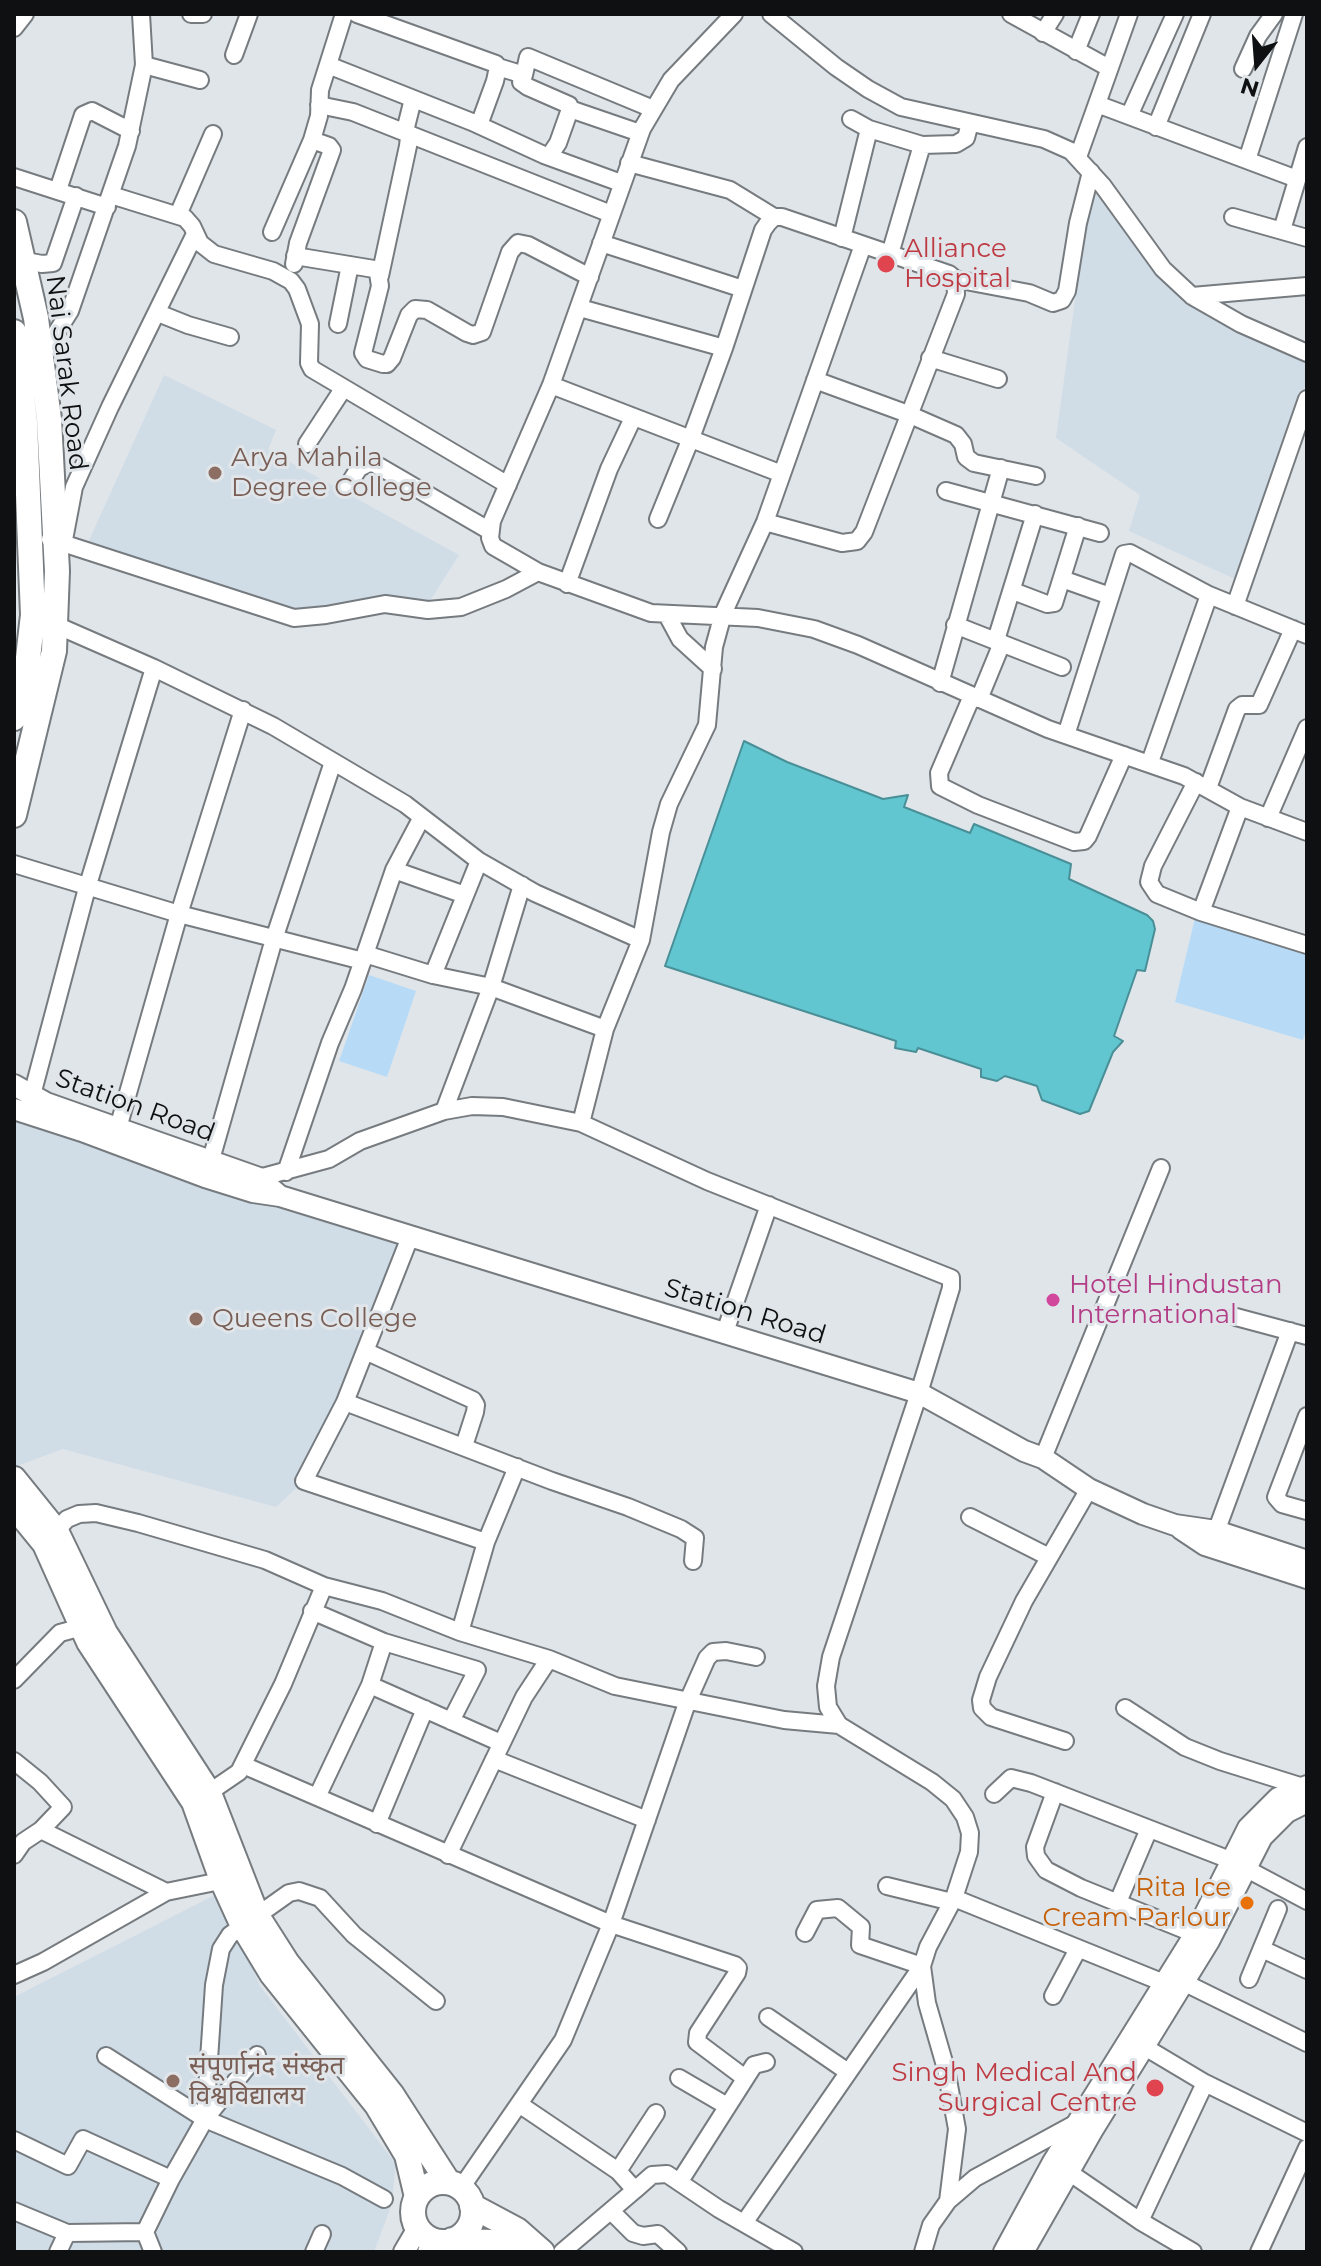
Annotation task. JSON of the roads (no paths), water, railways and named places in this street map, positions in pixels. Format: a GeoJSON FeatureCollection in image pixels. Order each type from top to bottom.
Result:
{"type":"FeatureCollection","features":[{"type":"Feature","properties":{"kind":"main road","name":"Nai Sarak Road"},"geometry":{"type":"LineString","coordinates":[[14,222],[18,260],[36,318],[41,357],[39,450],[31,533],[49,678],[14,815]]}},
{"type":"Feature","properties":{"kind":"main road","name":"Nai Sarak Road"},"geometry":{"type":"LineString","coordinates":[[14,332],[17,376],[39,450],[59,543],[44,620],[28,663],[14,718]]}},
{"type":"Feature","properties":{"kind":"main road"},"geometry":{"type":"LineString","coordinates":[[14,1479],[56,1531],[105,1633],[202,1798],[231,1879],[272,1974],[368,2093],[398,2121],[418,2152],[460,2192],[517,2230],[542,2252]]}},
{"type":"Feature","properties":{"kind":"main road"},"geometry":{"type":"LineString","coordinates":[[14,1506],[45,1544],[82,1627],[202,1798]]}},
{"type":"Feature","properties":{"kind":"main road"},"geometry":{"type":"LineString","coordinates":[[418,2152],[417,2197],[413,2213],[418,2228],[440,2245],[490,2242],[514,2252]]}},
{"type":"Feature","properties":{"kind":"main road"},"geometry":{"type":"LineString","coordinates":[[417,2197],[430,2185],[460,2192],[473,2217],[469,2227],[440,2245]]}},
{"type":"Feature","properties":{"kind":"street"},"geometry":{"type":"LineString","coordinates":[[14,28],[25,14]]}},
{"type":"Feature","properties":{"kind":"street"},"geometry":{"type":"LineString","coordinates":[[41,357],[70,311],[131,131],[144,65],[141,14]]}},
{"type":"Feature","properties":{"kind":"street"},"geometry":{"type":"LineString","coordinates":[[191,14],[203,14]]}},
{"type":"Feature","properties":{"kind":"street"},"geometry":{"type":"LineString","coordinates":[[234,55],[249,14]]}},
{"type":"Feature","properties":{"kind":"street"},"geometry":{"type":"LineString","coordinates":[[272,232],[312,140],[319,116],[319,95],[344,14]]}},
{"type":"Feature","properties":{"kind":"street"},"geometry":{"type":"LineString","coordinates":[[357,14],[524,75]]}},
{"type":"Feature","properties":{"kind":"street"},"geometry":{"type":"LineString","coordinates":[[734,14],[671,80],[640,133],[551,385],[490,531],[493,546],[538,572],[651,613],[723,614],[814,629],[1066,735],[1150,762],[1202,785],[1240,807],[1307,832]]}},
{"type":"Feature","properties":{"kind":"street"},"geometry":{"type":"LineString","coordinates":[[1043,33],[1055,14]]}},
{"type":"Feature","properties":{"kind":"street"},"geometry":{"type":"LineString","coordinates":[[1076,51],[1091,14]]}},
{"type":"Feature","properties":{"kind":"street"},"geometry":{"type":"LineString","coordinates":[[1078,157],[1129,14]]}},
{"type":"Feature","properties":{"kind":"street"},"geometry":{"type":"LineString","coordinates":[[1129,116],[1175,14]]}},
{"type":"Feature","properties":{"kind":"street"},"geometry":{"type":"LineString","coordinates":[[1156,127],[1202,14]]}},
{"type":"Feature","properties":{"kind":"street"},"geometry":{"type":"LineString","coordinates":[[1243,69],[1258,36],[1274,14]]}},
{"type":"Feature","properties":{"kind":"street"},"geometry":{"type":"LineString","coordinates":[[1247,160],[1294,14]]}},
{"type":"Feature","properties":{"kind":"street"},"geometry":{"type":"LineString","coordinates":[[1015,15],[1109,68]]}},
{"type":"Feature","properties":{"kind":"street"},"geometry":{"type":"LineString","coordinates":[[782,17],[836,67],[884,100],[920,113],[1044,139],[1062,146],[1078,157],[1163,269],[1192,296],[1241,324],[1307,353]]}},
{"type":"Feature","properties":{"kind":"street"},"geometry":{"type":"LineString","coordinates":[[640,133],[570,109],[563,102],[521,82],[528,57],[653,109]]}},
{"type":"Feature","properties":{"kind":"street"},"geometry":{"type":"LineString","coordinates":[[144,65],[200,80]]}},
{"type":"Feature","properties":{"kind":"street"},"geometry":{"type":"LineString","coordinates":[[328,65],[479,125],[537,153],[621,183]]}},
{"type":"Feature","properties":{"kind":"street"},"geometry":{"type":"LineString","coordinates":[[479,125],[498,67]]}},
{"type":"Feature","properties":{"kind":"street"},"geometry":{"type":"LineString","coordinates":[[413,99],[406,132],[408,146],[363,353],[367,359],[387,364],[409,315],[415,309],[427,310],[467,333],[482,332],[510,252],[518,243],[528,245],[590,277]]}},
{"type":"Feature","properties":{"kind":"street"},"geometry":{"type":"LineString","coordinates":[[1097,104],[1247,160],[1301,175]]}},
{"type":"Feature","properties":{"kind":"street"},"geometry":{"type":"LineString","coordinates":[[319,105],[353,112],[611,214]]}},
{"type":"Feature","properties":{"kind":"street"},"geometry":{"type":"LineString","coordinates":[[537,153],[550,155],[558,143],[570,109]]}},
{"type":"Feature","properties":{"kind":"street"},"geometry":{"type":"LineString","coordinates":[[58,190],[83,115],[92,111],[131,131]]}},
{"type":"Feature","properties":{"kind":"street"},"geometry":{"type":"LineString","coordinates":[[851,119],[869,129],[922,145],[956,144],[966,138],[970,123]]}},
{"type":"Feature","properties":{"kind":"street"},"geometry":{"type":"LineString","coordinates":[[842,238],[869,129]]}},
{"type":"Feature","properties":{"kind":"street"},"geometry":{"type":"LineString","coordinates":[[178,215],[213,134]]}},
{"type":"Feature","properties":{"kind":"street"},"geometry":{"type":"LineString","coordinates":[[291,281],[295,256],[332,150],[312,140]]}},
{"type":"Feature","properties":{"kind":"street"},"geometry":{"type":"LineString","coordinates":[[890,254],[922,145]]}},
{"type":"Feature","properties":{"kind":"street"},"geometry":{"type":"LineString","coordinates":[[1282,230],[1307,147]]}},
{"type":"Feature","properties":{"kind":"street"},"geometry":{"type":"LineString","coordinates":[[523,179],[537,153]]}},
{"type":"Feature","properties":{"kind":"street"},"geometry":{"type":"LineString","coordinates":[[629,163],[730,190],[774,217],[782,217],[949,274],[955,279],[1029,293],[1053,303],[1062,300],[1067,291],[1078,223],[1091,172]]}},
{"type":"Feature","properties":{"kind":"street"},"geometry":{"type":"LineString","coordinates":[[14,177],[76,196],[178,215],[190,221],[200,243],[214,254],[273,271],[291,281],[310,324],[309,363],[312,369],[508,485]]}},
{"type":"Feature","properties":{"kind":"street"},"geometry":{"type":"LineString","coordinates":[[18,260],[48,265],[53,263],[76,196]]}},
{"type":"Feature","properties":{"kind":"street"},"geometry":{"type":"LineString","coordinates":[[658,519],[724,348],[763,230],[774,217]]}},
{"type":"Feature","properties":{"kind":"street"},"geometry":{"type":"LineString","coordinates":[[1233,217],[1306,236]]}},
{"type":"Feature","properties":{"kind":"street"},"geometry":{"type":"LineString","coordinates":[[59,543],[74,487],[195,234]]}},
{"type":"Feature","properties":{"kind":"street"},"geometry":{"type":"LineString","coordinates":[[601,243],[743,289]]}},
{"type":"Feature","properties":{"kind":"street"},"geometry":{"type":"LineString","coordinates":[[581,1123],[605,1029],[641,940],[669,804],[707,725],[714,647],[723,614],[765,522],[863,245]]}},
{"type":"Feature","properties":{"kind":"street"},"geometry":{"type":"LineString","coordinates":[[295,256],[374,269],[380,276]]}},
{"type":"Feature","properties":{"kind":"street"},"geometry":{"type":"LineString","coordinates":[[338,324],[350,265]]}},
{"type":"Feature","properties":{"kind":"street"},"geometry":{"type":"LineString","coordinates":[[765,522],[842,543],[857,541],[864,532],[956,294],[955,279]]}},
{"type":"Feature","properties":{"kind":"street"},"geometry":{"type":"LineString","coordinates":[[1192,296],[1307,286]]}},
{"type":"Feature","properties":{"kind":"street"},"geometry":{"type":"LineString","coordinates":[[580,308],[724,348]]}},
{"type":"Feature","properties":{"kind":"street"},"geometry":{"type":"LineString","coordinates":[[158,313],[230,337]]}},
{"type":"Feature","properties":{"kind":"street"},"geometry":{"type":"LineString","coordinates":[[930,358],[998,379]]}},
{"type":"Feature","properties":{"kind":"street"},"geometry":{"type":"LineString","coordinates":[[815,380],[956,435],[970,461],[1036,476]]}},
{"type":"Feature","properties":{"kind":"street"},"geometry":{"type":"LineString","coordinates":[[551,385],[782,474]]}},
{"type":"Feature","properties":{"kind":"street"},"geometry":{"type":"LineString","coordinates":[[307,444],[343,389]]}},
{"type":"Feature","properties":{"kind":"street"},"geometry":{"type":"LineString","coordinates":[[1235,606],[1307,399]]}},
{"type":"Feature","properties":{"kind":"street"},"geometry":{"type":"LineString","coordinates":[[567,584],[609,469],[633,418]]}},
{"type":"Feature","properties":{"kind":"street"},"geometry":{"type":"LineString","coordinates":[[347,487],[359,468],[369,463],[375,464],[490,531]]}},
{"type":"Feature","properties":{"kind":"street"},"geometry":{"type":"LineString","coordinates":[[940,683],[1001,468]]}},
{"type":"Feature","properties":{"kind":"street"},"geometry":{"type":"LineString","coordinates":[[946,491],[1100,533]]}},
{"type":"Feature","properties":{"kind":"street"},"geometry":{"type":"LineString","coordinates":[[1035,514],[999,641],[976,698],[939,773],[940,786],[978,805],[1074,842],[1084,841],[1124,755]]}},
{"type":"Feature","properties":{"kind":"street"},"geometry":{"type":"LineString","coordinates":[[1013,591],[1052,604],[1056,600],[1078,526]]}},
{"type":"Feature","properties":{"kind":"street"},"geometry":{"type":"LineString","coordinates":[[31,533],[294,618],[385,604],[428,610],[461,607],[538,572]]}},
{"type":"Feature","properties":{"kind":"street"},"geometry":{"type":"LineString","coordinates":[[1066,735],[1122,557],[1127,553],[1209,595],[1300,632],[1261,703],[1257,707],[1242,705],[1237,709],[1202,785],[1153,866],[1149,882],[1157,894],[1201,912],[1307,945]]}},
{"type":"Feature","properties":{"kind":"street"},"geometry":{"type":"LineString","coordinates":[[1062,579],[1110,596]]}},
{"type":"Feature","properties":{"kind":"street"},"geometry":{"type":"LineString","coordinates":[[1150,762],[1209,595]]}},
{"type":"Feature","properties":{"kind":"street"},"geometry":{"type":"LineString","coordinates":[[667,615],[680,639],[713,669]]}},
{"type":"Feature","properties":{"kind":"street"},"geometry":{"type":"LineString","coordinates":[[44,620],[243,710],[382,789],[479,861],[522,885],[641,940]]}},
{"type":"Feature","properties":{"kind":"street"},"geometry":{"type":"LineString","coordinates":[[955,625],[1062,667]]}},
{"type":"Feature","properties":{"kind":"street"},"geometry":{"type":"LineString","coordinates":[[23,1090],[154,668]]}},
{"type":"Feature","properties":{"kind":"street"},"geometry":{"type":"LineString","coordinates":[[118,1128],[179,914],[243,710]]}},
{"type":"Feature","properties":{"kind":"street"},"geometry":{"type":"LineString","coordinates":[[1268,818],[1307,730]]}},
{"type":"Feature","properties":{"kind":"street"},"geometry":{"type":"LineString","coordinates":[[210,1163],[274,939],[333,762]]}},
{"type":"Feature","properties":{"kind":"street"},"geometry":{"type":"LineString","coordinates":[[1201,912],[1240,807]]}},
{"type":"Feature","properties":{"kind":"street"},"geometry":{"type":"LineString","coordinates":[[286,1172],[394,870],[422,817]]}},
{"type":"Feature","properties":{"kind":"street"},"geometry":{"type":"LineString","coordinates":[[433,975],[479,861]]}},
{"type":"Feature","properties":{"kind":"street"},"geometry":{"type":"LineString","coordinates":[[14,864],[87,888],[274,939],[491,987],[605,1029]]}},
{"type":"Feature","properties":{"kind":"street"},"geometry":{"type":"LineString","coordinates":[[394,870],[465,895]]}},
{"type":"Feature","properties":{"kind":"street"},"geometry":{"type":"LineString","coordinates":[[444,1111],[491,987],[522,885]]}},
{"type":"Feature","properties":{"kind":"street","name":"Station Road"},"geometry":{"type":"LineString","coordinates":[[23,1090],[46,1103],[210,1163],[280,1196],[919,1393],[1024,1451],[1043,1458],[1089,1489],[1143,1514],[1214,1539],[1307,1578]]}},
{"type":"Feature","properties":{"kind":"street"},"geometry":{"type":"LineString","coordinates":[[256,1185],[329,1159],[360,1141],[444,1111],[472,1106],[503,1107],[581,1123],[707,1181],[951,1278],[951,1288],[919,1393],[831,1657],[826,1686],[828,1707],[839,1725]]}},
{"type":"Feature","properties":{"kind":"street","name":"Station Road"},"geometry":{"type":"LineString","coordinates":[[14,1109],[256,1185]]}},
{"type":"Feature","properties":{"kind":"street"},"geometry":{"type":"LineString","coordinates":[[1043,1458],[1161,1168]]}},
{"type":"Feature","properties":{"kind":"street"},"geometry":{"type":"LineString","coordinates":[[725,1332],[769,1205]]}},
{"type":"Feature","properties":{"kind":"street"},"geometry":{"type":"LineString","coordinates":[[410,1237],[345,1402],[304,1481],[486,1542]]}},
{"type":"Feature","properties":{"kind":"street"},"geometry":{"type":"LineString","coordinates":[[1236,1317],[1307,1336]]}},
{"type":"Feature","properties":{"kind":"street"},"geometry":{"type":"LineString","coordinates":[[1214,1539],[1290,1331]]}},
{"type":"Feature","properties":{"kind":"street"},"geometry":{"type":"LineString","coordinates":[[365,1351],[473,1400],[475,1412],[464,1446]]}},
{"type":"Feature","properties":{"kind":"street"},"geometry":{"type":"LineString","coordinates":[[345,1402],[681,1529],[695,1538],[693,1561]]}},
{"type":"Feature","properties":{"kind":"street"},"geometry":{"type":"LineString","coordinates":[[1307,1416],[1276,1497],[1282,1504],[1307,1511]]}},
{"type":"Feature","properties":{"kind":"street"},"geometry":{"type":"LineString","coordinates":[[460,1632],[486,1542],[517,1467]]}},
{"type":"Feature","properties":{"kind":"street"},"geometry":{"type":"LineString","coordinates":[[1065,1741],[991,1717],[982,1708],[981,1700],[1006,1636],[1089,1489]]}},
{"type":"Feature","properties":{"kind":"street"},"geometry":{"type":"LineString","coordinates":[[56,1531],[67,1519],[79,1514],[96,1513],[265,1560],[324,1586],[382,1601],[460,1632],[549,1659],[615,1686],[687,1703],[784,1720],[839,1725],[932,1782],[953,1799],[965,1817],[970,1833],[969,1852],[953,1900],[928,1947],[922,1966],[744,2223]]}},
{"type":"Feature","properties":{"kind":"street"},"geometry":{"type":"LineString","coordinates":[[970,1517],[1049,1557]]}},
{"type":"Feature","properties":{"kind":"street","name":"Station Road"},"geometry":{"type":"LineString","coordinates":[[1214,1539],[1307,1561]]}},
{"type":"Feature","properties":{"kind":"street"},"geometry":{"type":"LineString","coordinates":[[202,1798],[239,1772],[283,1684],[324,1586]]}},
{"type":"Feature","properties":{"kind":"street"},"geometry":{"type":"LineString","coordinates":[[312,1611],[384,1642],[477,1670],[451,1721]]}},
{"type":"Feature","properties":{"kind":"street"},"geometry":{"type":"LineString","coordinates":[[14,1680],[60,1633],[82,1627]]}},
{"type":"Feature","properties":{"kind":"street"},"geometry":{"type":"LineString","coordinates":[[317,1797],[370,1685],[384,1642]]}},
{"type":"Feature","properties":{"kind":"street"},"geometry":{"type":"LineString","coordinates":[[460,2192],[563,2040],[611,1924],[687,1703],[707,1658],[713,1652],[726,1651],[756,1657]]}},
{"type":"Feature","properties":{"kind":"street"},"geometry":{"type":"LineString","coordinates":[[448,1855],[524,1697],[549,1659]]}},
{"type":"Feature","properties":{"kind":"street"},"geometry":{"type":"LineString","coordinates":[[370,1685],[501,1743]]}},
{"type":"Feature","properties":{"kind":"street"},"geometry":{"type":"LineString","coordinates":[[1125,1708],[1185,1747],[1306,1792]]}},
{"type":"Feature","properties":{"kind":"street"},"geometry":{"type":"LineString","coordinates":[[377,1824],[425,1709]]}},
{"type":"Feature","properties":{"kind":"street"},"geometry":{"type":"LineString","coordinates":[[494,1759],[647,1820]]}},
{"type":"Feature","properties":{"kind":"street"},"geometry":{"type":"LineString","coordinates":[[14,1761],[40,1782],[63,1807],[41,1830],[23,1842],[14,1855]]}},
{"type":"Feature","properties":{"kind":"street"},"geometry":{"type":"LineString","coordinates":[[243,1765],[611,1924],[735,1965],[737,1973],[698,2033],[697,2042],[745,2078]]}},
{"type":"Feature","properties":{"kind":"street"},"geometry":{"type":"LineString","coordinates":[[994,1794],[1011,1778],[1055,1792],[1238,1864],[1307,1901]]}},
{"type":"Feature","properties":{"kind":"street"},"geometry":{"type":"LineString","coordinates":[[1055,1792],[1038,1833],[1035,1847],[1039,1864],[1046,1870],[1195,1934]]}},
{"type":"Feature","properties":{"kind":"street"},"geometry":{"type":"LineString","coordinates":[[1023,2252],[1078,2122],[1173,1980],[1209,1941],[1248,1828],[1278,1798],[1306,1792]]}},
{"type":"Feature","properties":{"kind":"street"},"geometry":{"type":"LineString","coordinates":[[1118,1902],[1149,1829]]}},
{"type":"Feature","properties":{"kind":"street"},"geometry":{"type":"LineString","coordinates":[[41,1830],[166,1892]]}},
{"type":"Feature","properties":{"kind":"street"},"geometry":{"type":"LineString","coordinates":[[1004,2252],[1143,2046],[1195,1934],[1238,1864]]}},
{"type":"Feature","properties":{"kind":"street"},"geometry":{"type":"LineString","coordinates":[[14,1975],[43,1962],[166,1892],[231,1879]]}},
{"type":"Feature","properties":{"kind":"street"},"geometry":{"type":"LineString","coordinates":[[887,1886],[953,1900],[1078,1949],[1173,1980],[1307,2043]]}},
{"type":"Feature","properties":{"kind":"street"},"geometry":{"type":"LineString","coordinates":[[205,2119],[216,1967],[225,1942],[230,1935],[289,1893],[299,1891],[320,1898],[354,1935],[436,2001]]}},
{"type":"Feature","properties":{"kind":"street"},"geometry":{"type":"LineString","coordinates":[[805,1933],[817,1910],[838,1908],[861,1927],[860,1945],[922,1966]]}},
{"type":"Feature","properties":{"kind":"street"},"geometry":{"type":"LineString","coordinates":[[1249,1979],[1278,1909]]}},
{"type":"Feature","properties":{"kind":"street"},"geometry":{"type":"LineString","coordinates":[[1053,1996],[1078,1949]]}},
{"type":"Feature","properties":{"kind":"street"},"geometry":{"type":"LineString","coordinates":[[1262,1949],[1307,1970]]}},
{"type":"Feature","properties":{"kind":"street"},"geometry":{"type":"LineString","coordinates":[[922,1966],[927,2003],[946,2069],[957,2129],[948,2201]]}},
{"type":"Feature","properties":{"kind":"street"},"geometry":{"type":"LineString","coordinates":[[768,2017],[848,2072]]}},
{"type":"Feature","properties":{"kind":"street"},"geometry":{"type":"LineString","coordinates":[[1143,2046],[1205,2083],[1307,2133]]}},
{"type":"Feature","properties":{"kind":"street"},"geometry":{"type":"LineString","coordinates":[[153,2252],[145,2232],[171,2179],[205,2119],[257,2055]]}},
{"type":"Feature","properties":{"kind":"street"},"geometry":{"type":"LineString","coordinates":[[106,2056],[205,2119],[342,2176],[384,2199]]}},
{"type":"Feature","properties":{"kind":"street"},"geometry":{"type":"LineString","coordinates":[[680,2181],[754,2065],[766,2062]]}},
{"type":"Feature","properties":{"kind":"street"},"geometry":{"type":"LineString","coordinates":[[679,2078],[727,2106]]}},
{"type":"Feature","properties":{"kind":"street"},"geometry":{"type":"LineString","coordinates":[[1140,2221],[1205,2083]]}},
{"type":"Feature","properties":{"kind":"street"},"geometry":{"type":"LineString","coordinates":[[519,2104],[618,2171],[635,2190]]}},
{"type":"Feature","properties":{"kind":"street"},"geometry":{"type":"LineString","coordinates":[[618,2171],[656,2113]]}},
{"type":"Feature","properties":{"kind":"street"},"geometry":{"type":"LineString","coordinates":[[923,2252],[931,2225],[948,2201],[975,2178],[1078,2122]]}},
{"type":"Feature","properties":{"kind":"street"},"geometry":{"type":"LineString","coordinates":[[14,2140],[68,2166],[83,2139],[171,2179]]}},
{"type":"Feature","properties":{"kind":"street"},"geometry":{"type":"LineString","coordinates":[[1259,2252],[1307,2148]]}},
{"type":"Feature","properties":{"kind":"street"},"geometry":{"type":"LineString","coordinates":[[1061,2167],[1140,2221],[1193,2252]]}},
{"type":"Feature","properties":{"kind":"street"},"geometry":{"type":"LineString","coordinates":[[562,2252],[652,2175],[659,2174],[667,2174],[680,2181],[789,2251]]}},
{"type":"Feature","properties":{"kind":"street"},"geometry":{"type":"LineString","coordinates":[[14,2211],[67,2233],[145,2232]]}},
{"type":"Feature","properties":{"kind":"street"},"geometry":{"type":"LineString","coordinates":[[611,2211],[633,2233],[643,2236],[658,2234],[678,2252]]}},
{"type":"Feature","properties":{"kind":"street"},"geometry":{"type":"LineString","coordinates":[[404,2252],[418,2228]]}},
{"type":"Feature","properties":{"kind":"street"},"geometry":{"type":"LineString","coordinates":[[58,2252],[67,2233]]}},
{"type":"Feature","properties":{"kind":"street"},"geometry":{"type":"LineString","coordinates":[[314,2252],[322,2234]]}},
{"type":"Feature","properties":{"kind":"place","name":"Alliance Hospital"},"geometry":{"type":"Point","coordinates":[886,264]}},
{"type":"Feature","properties":{"kind":"place","name":"Arya Mahila Degree College"},"geometry":{"type":"Point","coordinates":[215,473]}},
{"type":"Feature","properties":{"kind":"place","name":"Hotel Hindustan International"},"geometry":{"type":"Point","coordinates":[1053,1300]}},
{"type":"Feature","properties":{"kind":"place","name":"Queens College"},"geometry":{"type":"Point","coordinates":[196,1319]}},
{"type":"Feature","properties":{"kind":"place","name":"Rita Ice Cream Parlour"},"geometry":{"type":"Point","coordinates":[1247,1903]}},
{"type":"Feature","properties":{"kind":"place","name":"संपूर्णानंद संस्कृत विश्वविद्यालय"},"geometry":{"type":"Point","coordinates":[173,2081]}},
{"type":"Feature","properties":{"kind":"place","name":"Singh Medical And Surgical Centre"},"geometry":{"type":"Point","coordinates":[1155,2088]}}]}
